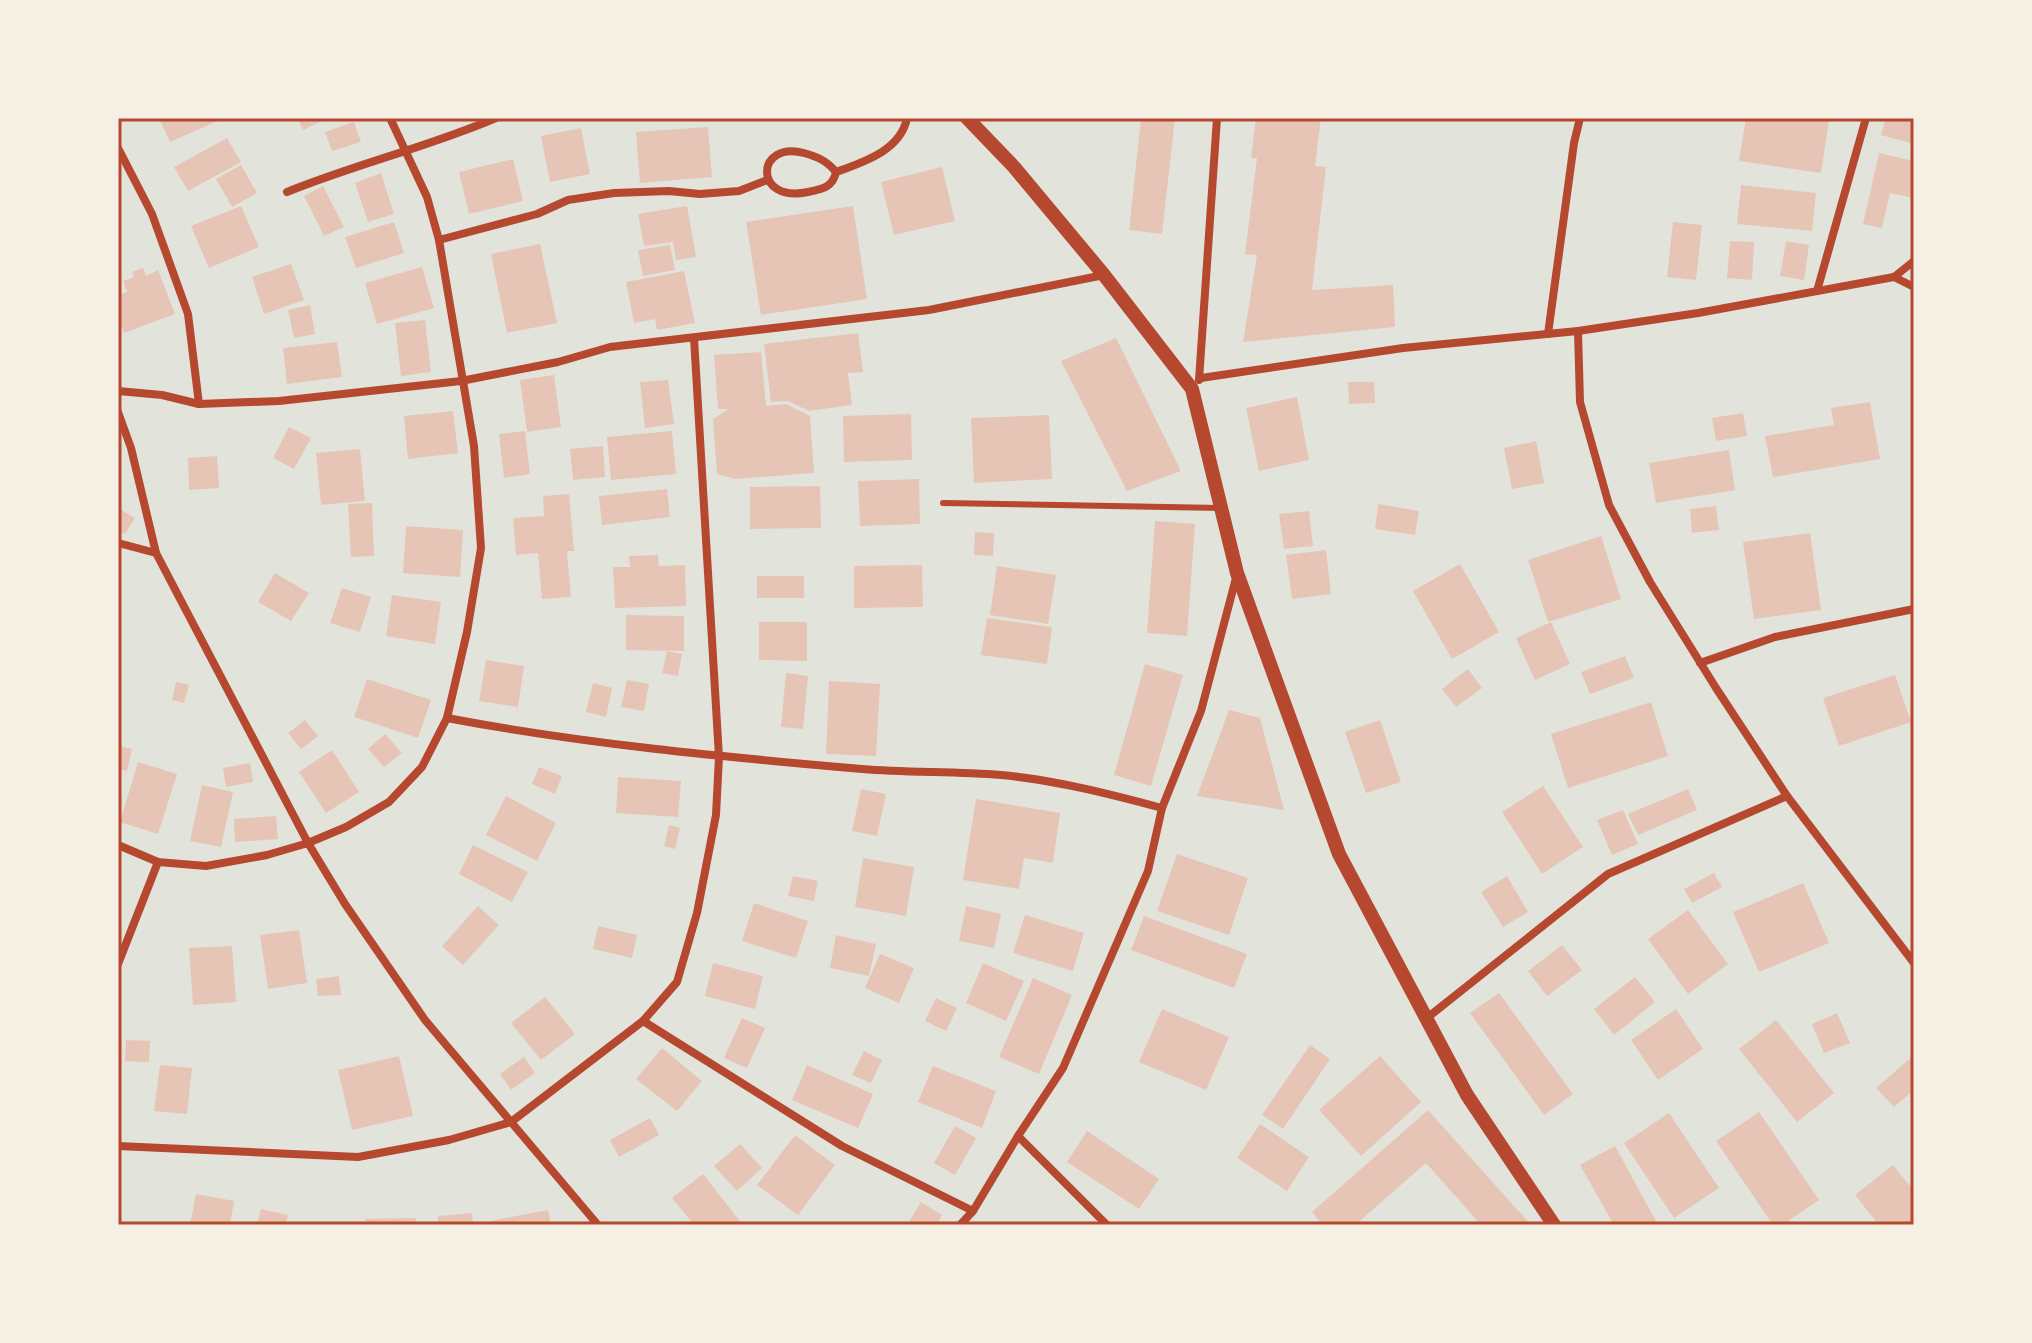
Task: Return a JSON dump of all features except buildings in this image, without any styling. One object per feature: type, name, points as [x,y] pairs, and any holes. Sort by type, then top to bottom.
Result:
[{"type":"street","points":[[118,845],[158,862],[206,866],[267,855],[308,843],[346,827],[389,802],[422,767],[447,718],[467,632],[481,548],[474,446],[439,240],[427,197],[390,118]]},
{"type":"street","points":[[287,192],[334,172],[447,139],[496,118]]},
{"type":"street","points":[[836,172],[872,159],[888,147],[905,131],[907,118]]},
{"type":"street","points":[[967,118],[1014,167],[1196,383]]},
{"type":"street","points":[[1217,118],[1196,383],[1237,573],[1339,854],[1467,1095],[1554,1225]]},
{"type":"street","points":[[1548,334],[1580,118]]},
{"type":"street","points":[[1817,291],[1866,118]]},
{"type":"street","points":[[118,148],[152,214],[188,314],[199,404]]},
{"type":"street","points":[[795,151],[822,159],[836,172],[834,181],[828,187],[802,194],[772,187],[767,180],[769,163],[783,152],[795,151]]},
{"type":"street","points":[[439,240],[537,214],[568,200],[614,193],[739,191],[767,180]]},
{"type":"street","points":[[1196,383],[1403,348],[1578,331],[1698,313],[1894,277],[1914,261]]},
{"type":"street","points":[[118,391],[162,395],[199,404],[279,401],[461,381],[558,362],[610,347],[929,310],[1104,275]]},
{"type":"street","points":[[1894,277],[1914,287]]},
{"type":"street","points":[[1578,331],[1580,402],[1609,505],[1650,582],[1787,796],[1914,963]]},
{"type":"street","points":[[118,1146],[358,1157],[449,1140],[511,1122],[643,1021],[677,982],[697,913],[716,815],[719,757],[694,338]]},
{"type":"street","points":[[118,412],[131,448],[156,553],[308,843],[345,904],[425,1020],[598,1225]]},
{"type":"street","points":[[118,543],[156,553]]},
{"type":"street","points":[[960,1225],[973,1211],[1063,1068],[1148,871],[1162,808],[1201,711],[1237,573]]},
{"type":"street","points":[[1700,663],[1775,637],[1914,609]]},
{"type":"street","points":[[447,718],[719,757],[873,770],[1002,775],[1115,795],[1162,808]]},
{"type":"street","points":[[1427,1018],[1608,874],[1787,796]]},
{"type":"street","points":[[118,964],[158,862]]},
{"type":"street","points":[[643,1021],[842,1146],[973,1211]]},
{"type":"street","points":[[1018,1136],[1107,1225]]},
{"type":"lane","points":[[943,503],[1221,508]]},
{"type":"shaded area","points":[[118,118],[1914,118],[1914,1225],[118,1225]]}]
